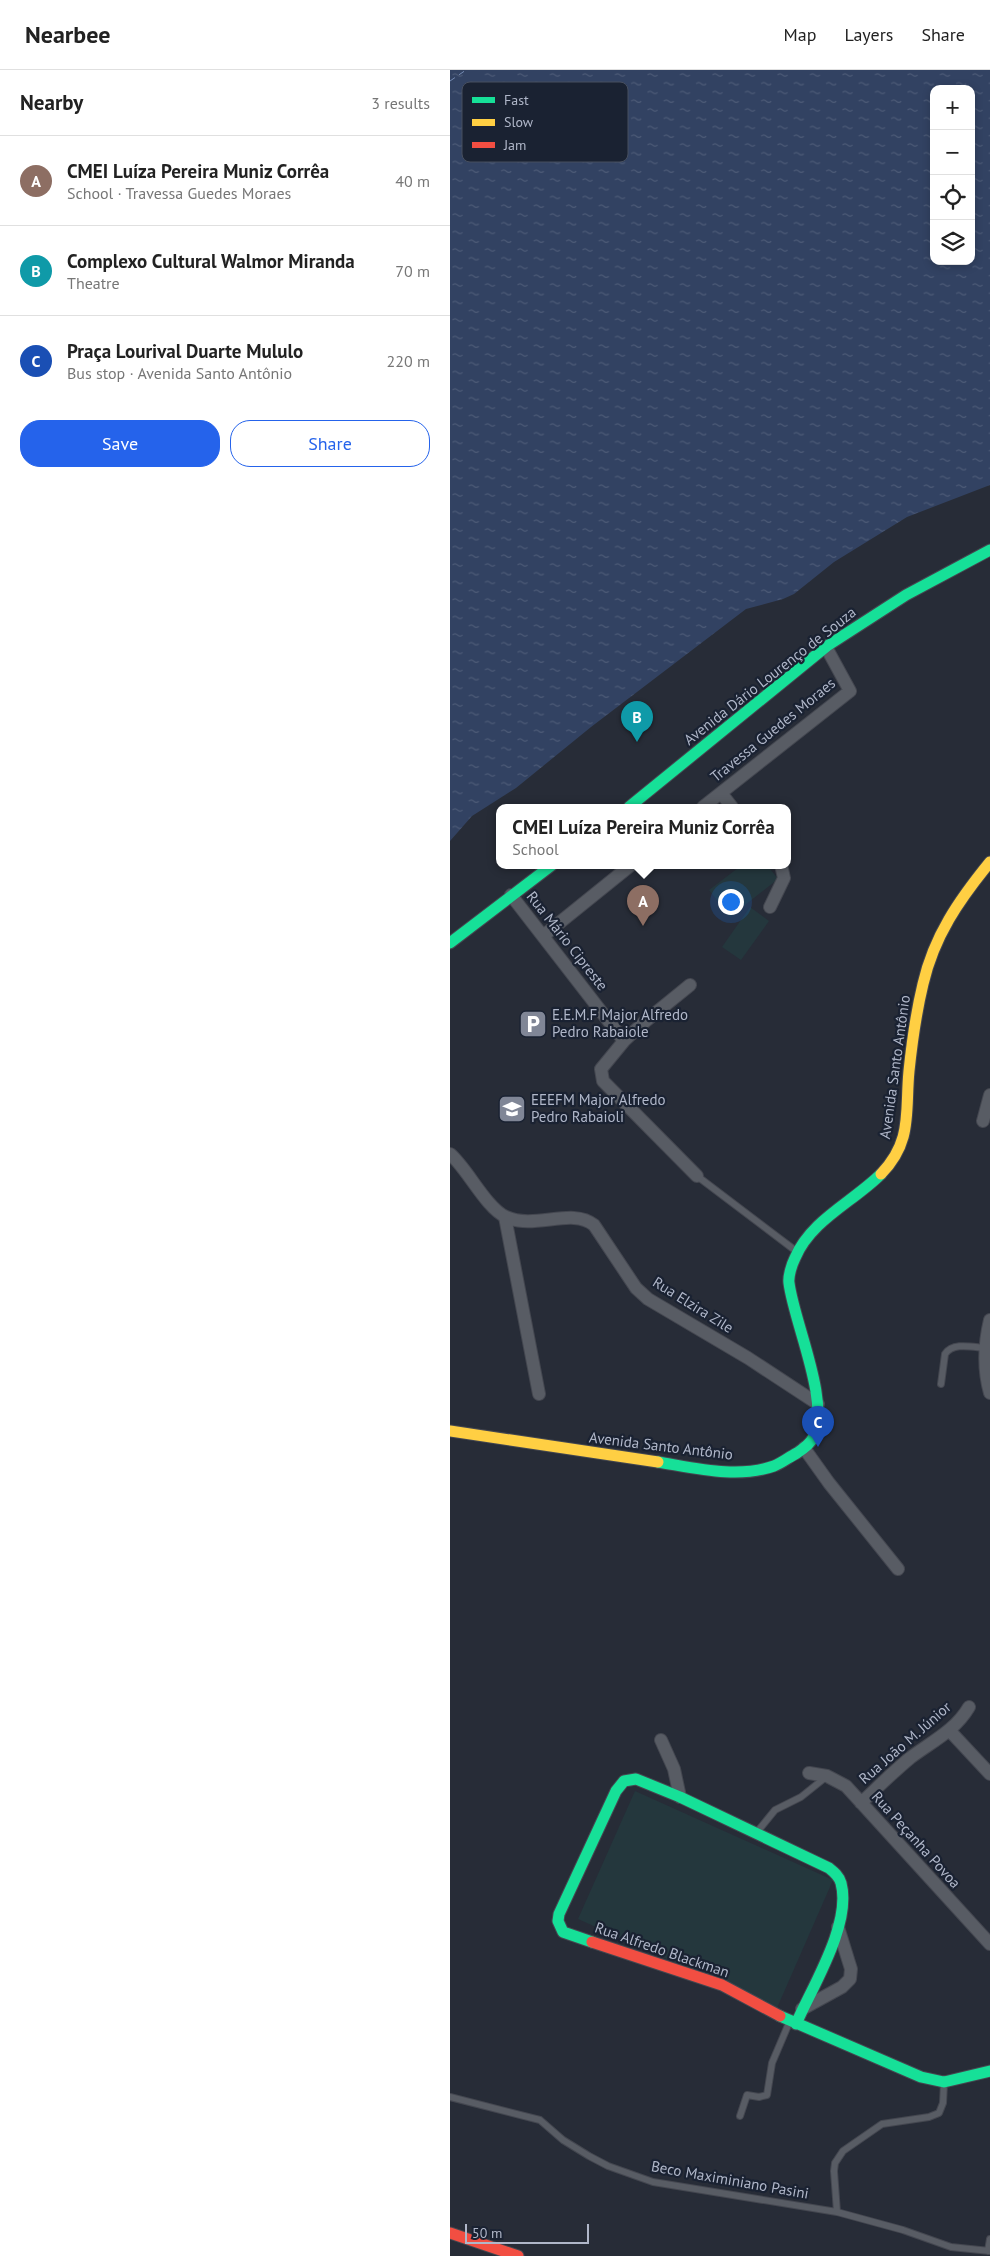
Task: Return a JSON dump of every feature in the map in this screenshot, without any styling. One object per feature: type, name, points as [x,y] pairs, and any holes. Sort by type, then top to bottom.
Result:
[{"type":"street","name":"Avenida Dário Lourenço de Souza","points":[[633,804],[826,647],[865,619],[950,570],[990,550]]},
{"type":"street","name":"Travessa Guedes Moraes","points":[[707,804],[850,691],[826,647]]},
{"type":"street","points":[[720,793],[729,804]]},
{"type":"street","name":"Avenida Santo Antônio","points":[[450,1431],[714,1471],[764,1470],[783,1462],[804,1448],[813,1438],[817,1427],[818,1404],[788,1281],[796,1251],[811,1232],[881,1173],[900,1148],[906,1128],[909,1073],[918,1000],[923,979],[942,929],[958,903],[990,862]]},
{"type":"street","points":[[450,943],[547,869]]},
{"type":"street","points":[[543,936],[626,869]]},
{"type":"street","points":[[770,907],[784,878],[782,869]]},
{"type":"street","name":"Rua Mário Cipreste","points":[[512,895],[624,1041]]},
{"type":"street","points":[[690,985],[624,1041],[601,1070],[601,1078],[697,1176]]},
{"type":"street","points":[[983,1121],[990,1095]]},
{"type":"street","points":[[450,1154],[478,1190],[504,1216],[539,1394]]},
{"type":"street","name":"Rua Elzira Zile","points":[[504,1216],[538,1222],[577,1216],[587,1219],[597,1229],[636,1288],[648,1300],[748,1358],[818,1404]]},
{"type":"street","points":[[990,1320],[985,1348],[985,1366],[990,1393]]},
{"type":"street","points":[[804,1448],[829,1483],[898,1569]]},
{"type":"street","name":"Rua João M. Júnior","points":[[862,1803],[901,1766],[949,1730],[962,1718],[969,1707]]},
{"type":"street","points":[[949,1730],[990,1774]]},
{"type":"street","points":[[661,1740],[674,1769],[680,1797]]},
{"type":"street","name":"Rua Peçanha Povoa","points":[[809,1773],[827,1776],[846,1786],[990,1944]]},
{"type":"street","name":"Rua Alfredo Blackman","points":[[838,1927],[843,1899],[841,1881],[837,1874],[829,1868],[636,1778],[624,1781],[619,1785],[559,1914],[560,1927],[568,1936],[722,1985],[793,2023],[921,2077],[944,2082],[990,2071]]},
{"type":"street","points":[[802,2010],[842,1986],[850,1979],[851,1969],[838,1927]]},
{"type":"street","points":[[793,2023],[802,2010],[838,1927]]},
{"type":"street","points":[[450,2233],[518,2256]]},
{"type":"lane","points":[[697,1176],[769,1233],[796,1251]]},
{"type":"lane","points":[[941,1384],[948,1350],[956,1347],[985,1348]]},
{"type":"lane","points":[[756,1834],[774,1810],[801,1797],[827,1776]]},
{"type":"lane","points":[[740,2116],[747,2095],[759,2097],[767,2095],[772,2063],[793,2023]]},
{"type":"lane","points":[[837,2212],[834,2171],[838,2156],[882,2124],[929,2118],[939,2113],[943,2103],[944,2082]]},
{"type":"lane","name":"Beco Maximiniano Pasini","points":[[450,2097],[540,2120],[563,2140],[589,2156],[608,2166],[653,2182],[837,2212],[903,2230],[951,2247],[989,2251]]},
{"type":"lane","points":[[989,2251],[990,2239]]},
{"type":"shaded area","points":[[737,869],[770,869],[778,879],[730,917],[709,890]]},
{"type":"shaded area","points":[[750,907],[769,921],[741,960],[722,947]]},
{"type":"shaded area","points":[[635,1791],[833,1880],[777,2008],[578,1919]]},
{"type":"water","points":[[450,70],[990,70],[990,485],[907,517],[834,562],[794,594],[746,609],[591,727],[516,788],[472,816],[450,841]]},
{"type":"ferry route","points":[[450,81],[466,70]]},
{"type":"traffic: fast","points":[[633,804],[827,646],[906,595],[990,550]]},
{"type":"traffic: fast","points":[[450,943],[547,869]]},
{"type":"traffic: fast","points":[[658,1462],[716,1471],[746,1472],[777,1465],[810,1442],[817,1423],[818,1404],[810,1362],[792,1300],[789,1283],[790,1270],[802,1245],[811,1233],[881,1174]]},
{"type":"traffic: fast","points":[[592,1942],[563,1932],[558,1921],[559,1914],[616,1791],[624,1781],[636,1779],[680,1797],[829,1868],[839,1878],[843,1899],[836,1936],[796,2024]]},
{"type":"traffic: fast","points":[[780,2016],[921,2077],[944,2082],[990,2071]]},
{"type":"traffic: slow","points":[[881,1174],[898,1150],[906,1126],[913,1038],[928,967],[949,919],[968,890],[990,862]]},
{"type":"traffic: slow","points":[[450,1431],[658,1462]]},
{"type":"traffic: jam","points":[[592,1942],[722,1985],[780,2016]]},
{"type":"traffic: jam","points":[[450,2233],[518,2256]]},
{"type":"place","name":"Complexo Cultural Walmor Miranda","points":[[637,742]]},
{"type":"place","name":"CMEI Luíza Pereira Muniz Corrêa","points":[[643,926]]},
{"type":"place","name":"E.E.M.F Major Alfredo Pedro Rabaiole","points":[[533,1024]]},
{"type":"place","name":"EEEFM Major Alfredo Pedro Rabaioli","points":[[512,1109]]},
{"type":"place","name":"Praça Lourival Duarte Mululo","points":[[818,1447]]}]
